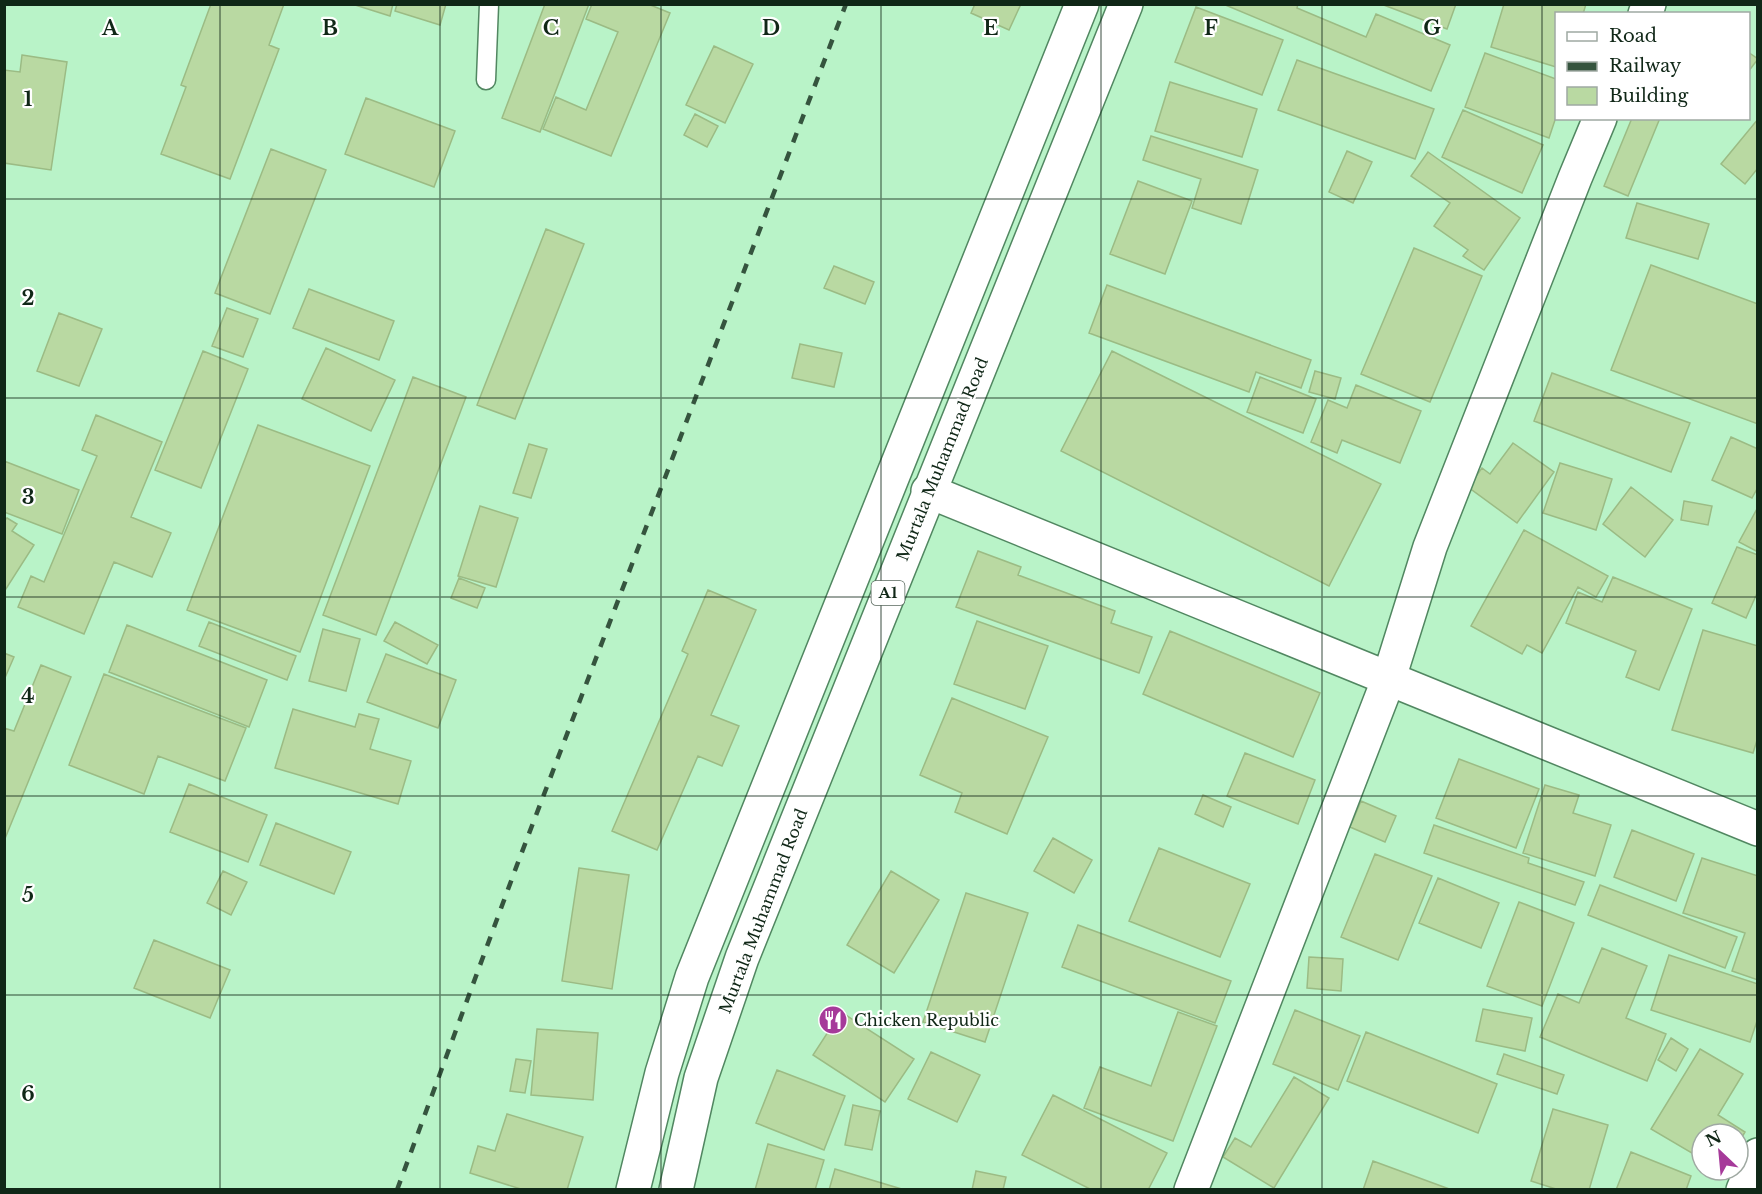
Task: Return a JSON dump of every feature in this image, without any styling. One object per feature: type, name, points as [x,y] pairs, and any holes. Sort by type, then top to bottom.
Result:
[{"type":"main road","name":"A1","points":[[633,1190],[662,1073],[692,977],[1082,4]]},
{"type":"main road","name":"Murtala Muhammad Road","points":[[676,1190],[701,1078],[742,958],[928,491],[1126,4]]},
{"type":"main road","points":[[1191,1190],[1389,678],[1430,547],[1599,120]]},
{"type":"main road","points":[[928,491],[1758,829]]},
{"type":"main road","points":[[1743,1190],[1758,1155]]},
{"type":"lane","points":[[486,80],[489,4]]},
{"type":"building","points":[[211,4],[284,4],[269,45],[279,49],[230,179],[161,154],[186,87],[181,85]]},
{"type":"building","points":[[352,4],[393,4],[390,16]]},
{"type":"building","points":[[397,4],[446,4],[440,25],[395,11]]},
{"type":"building","points":[[545,4],[589,4],[540,132],[502,118]]},
{"type":"building","points":[[592,4],[648,4],[670,13],[611,156],[543,129],[556,97],[586,110],[618,32],[586,19]]},
{"type":"building","points":[[975,4],[1021,4],[1009,30],[971,13]]},
{"type":"building","points":[[1223,4],[1298,4],[1297,8],[1366,37],[1376,14],[1450,45],[1431,91]]},
{"type":"building","points":[[1381,4],[1456,4],[1447,29]]},
{"type":"building","points":[[1504,4],[1586,4],[1584,12],[1555,12],[1555,67],[1491,47]]},
{"type":"building","points":[[1196,7],[1283,40],[1262,95],[1175,62]]},
{"type":"building","points":[[714,46],[753,64],[725,123],[686,105]]},
{"type":"building","points":[[1485,53],[1555,79],[1555,120],[1549,138],[1465,107]]},
{"type":"building","points":[[1750,53],[1758,59],[1750,69]]},
{"type":"building","points":[[22,55],[67,62],[51,170],[4,163],[4,70],[20,72]]},
{"type":"building","points":[[1297,60],[1434,109],[1415,159],[1278,110]]},
{"type":"building","points":[[1170,82],[1257,109],[1242,157],[1155,131]]},
{"type":"building","points":[[366,98],[455,131],[434,187],[345,154]]},
{"type":"building","points":[[1463,110],[1543,145],[1522,193],[1442,157]]},
{"type":"building","points":[[695,114],[718,126],[707,147],[684,135]]},
{"type":"building","points":[[1758,119],[1758,168],[1745,184],[1721,164]]},
{"type":"building","points":[[1631,120],[1659,120],[1628,196],[1604,186]]},
{"type":"building","points":[[1151,136],[1258,170],[1241,224],[1192,208],[1201,179],[1143,160]]},
{"type":"building","points":[[271,149],[326,170],[270,314],[215,293]]},
{"type":"building","points":[[1347,151],[1372,162],[1353,203],[1329,192]]},
{"type":"building","points":[[1428,152],[1520,218],[1484,270],[1463,256],[1468,250],[1434,226],[1450,203],[1411,176]]},
{"type":"building","points":[[1138,181],[1192,201],[1165,274],[1110,254]]},
{"type":"building","points":[[1637,203],[1709,224],[1698,259],[1626,238]]},
{"type":"building","points":[[546,229],[584,244],[515,419],[477,405]]},
{"type":"building","points":[[1414,248],[1482,276],[1430,402],[1361,374]]},
{"type":"building","points":[[1651,265],[1758,304],[1758,424],[1611,370]]},
{"type":"building","points":[[834,266],[874,282],[865,304],[824,288]]},
{"type":"building","points":[[1107,285],[1311,360],[1301,388],[1256,372],[1249,392],[1089,333]]},
{"type":"building","points":[[309,289],[394,321],[379,360],[293,328]]},
{"type":"building","points":[[227,308],[258,319],[243,357],[212,346]]},
{"type":"building","points":[[59,313],[102,329],[79,386],[37,371]]},
{"type":"building","points":[[800,344],[842,353],[834,387],[792,378]]},
{"type":"building","points":[[326,348],[395,380],[371,431],[302,399]]},
{"type":"building","points":[[203,351],[248,369],[201,488],[155,470]]},
{"type":"building","points":[[1112,351],[1381,484],[1329,586],[1061,451]]},
{"type":"building","points":[[1315,371],[1341,378],[1335,399],[1309,392]]},
{"type":"building","points":[[1552,373],[1690,423],[1671,472],[1534,421]]},
{"type":"building","points":[[413,377],[466,397],[376,635],[323,615]]},
{"type":"building","points":[[1260,377],[1316,399],[1303,433],[1247,412]]},
{"type":"building","points":[[1356,385],[1421,411],[1400,463],[1342,440],[1337,453],[1311,442],[1328,400],[1347,408]]},
{"type":"building","points":[[96,415],[162,442],[131,517],[171,533],[152,577],[114,562],[84,634],[18,607],[31,576],[44,582],[97,456],[82,450]]},
{"type":"building","points":[[258,425],[370,466],[300,652],[187,610]]},
{"type":"building","points":[[1731,437],[1758,449],[1758,487],[1752,498],[1712,480]]},
{"type":"building","points":[[1513,443],[1554,472],[1517,523],[1468,487],[1482,468],[1490,474]]},
{"type":"building","points":[[529,444],[547,449],[531,498],[513,493]]},
{"type":"building","points":[[4,461],[79,490],[62,534],[4,512]]},
{"type":"building","points":[[1560,463],[1612,479],[1596,530],[1543,513]]},
{"type":"building","points":[[1631,487],[1673,520],[1645,557],[1603,524]]},
{"type":"building","points":[[1684,501],[1712,506],[1708,525],[1681,520]]},
{"type":"building","points":[[480,506],[518,518],[496,587],[458,576]]},
{"type":"building","points":[[1758,507],[1758,552],[1739,542]]},
{"type":"building","points":[[7,518],[17,524],[12,531],[34,545],[4,592],[4,521]]},
{"type":"building","points":[[1524,530],[1608,576],[1596,597],[1578,587],[1542,653],[1527,645],[1522,654],[1471,626]]},
{"type":"building","points":[[1737,547],[1758,555],[1758,591],[1746,618],[1712,603]]},
{"type":"building","points":[[978,551],[1021,567],[1018,575],[1115,611],[1111,623],[1152,637],[1139,673],[956,607]]},
{"type":"building","points":[[1613,577],[1692,609],[1659,690],[1626,677],[1636,651],[1566,623],[1578,592],[1602,602]]},
{"type":"building","points":[[459,578],[485,588],[477,608],[451,598]]},
{"type":"building","points":[[708,590],[756,610],[711,715],[739,726],[722,766],[698,756],[657,850],[612,831],[688,654],[682,651]]},
{"type":"building","points":[[977,621],[1048,646],[1025,709],[954,684]]},
{"type":"building","points":[[209,622],[296,656],[287,680],[199,646]]},
{"type":"building","points":[[395,622],[438,645],[427,664],[384,641]]},
{"type":"building","points":[[127,625],[267,680],[249,727],[109,672]]},
{"type":"building","points":[[323,629],[360,639],[346,691],[309,681]]},
{"type":"building","points":[[1703,630],[1758,646],[1758,737],[1753,753],[1672,730]]},
{"type":"building","points":[[1170,631],[1320,693],[1293,757],[1143,694]]},
{"type":"building","points":[[4,653],[14,657],[4,680]]},
{"type":"building","points":[[386,654],[456,680],[438,728],[367,702]]},
{"type":"building","points":[[41,665],[71,677],[4,841],[4,728],[14,731]]},
{"type":"building","points":[[104,674],[246,728],[225,781],[158,756],[144,794],[69,765]]},
{"type":"building","points":[[952,698],[1048,737],[1007,834],[955,812],[962,793],[920,775]]},
{"type":"building","points":[[293,709],[355,727],[359,714],[379,719],[370,749],[411,761],[398,804],[275,768]]},
{"type":"building","points":[[1245,753],[1315,780],[1298,824],[1227,796]]},
{"type":"building","points":[[1459,759],[1539,789],[1516,848],[1436,818]]},
{"type":"building","points":[[189,784],[267,815],[248,862],[170,832]]},
{"type":"building","points":[[1545,785],[1579,795],[1573,813],[1611,825],[1595,876],[1523,853]]},
{"type":"building","points":[[1203,795],[1231,807],[1223,827],[1195,814]]},
{"type":"building","points":[[1361,801],[1396,816],[1385,842],[1350,827]]},
{"type":"building","points":[[276,823],[351,852],[334,894],[260,865]]},
{"type":"building","points":[[1434,825],[1529,858],[1528,863],[1584,882],[1575,905],[1424,853]]},
{"type":"building","points":[[1632,830],[1694,854],[1676,901],[1614,877]]},
{"type":"building","points":[[1053,838],[1092,860],[1074,893],[1034,871]]},
{"type":"building","points":[[1159,848],[1250,884],[1220,957],[1129,921]]},
{"type":"building","points":[[1375,854],[1432,876],[1398,960],[1341,937]]},
{"type":"building","points":[[1702,858],[1758,876],[1758,980],[1732,971],[1745,933],[1683,913]]},
{"type":"building","points":[[579,868],[629,875],[612,989],[562,981]]},
{"type":"building","points":[[223,871],[247,882],[231,915],[207,903]]},
{"type":"building","points":[[891,871],[939,900],[894,973],[847,945]]},
{"type":"building","points":[[1438,878],[1499,903],[1481,948],[1419,923]]},
{"type":"building","points":[[1600,885],[1737,937],[1725,968],[1588,915]]},
{"type":"building","points":[[966,893],[1028,913],[985,1042],[923,1022]]},
{"type":"building","points":[[1519,902],[1574,923],[1542,1006],[1487,986]]},
{"type":"building","points":[[1078,925],[1231,981],[1215,1023],[1062,967]]},
{"type":"building","points":[[154,940],[230,970],[210,1018],[134,988]]},
{"type":"building","points":[[1602,948],[1647,966],[1626,1018],[1666,1034],[1647,1081],[1540,1037],[1558,994],[1579,1003]]},
{"type":"building","points":[[1669,955],[1758,984],[1758,1018],[1750,1042],[1651,1010]]},
{"type":"building","points":[[1309,957],[1343,959],[1341,991],[1307,988]]},
{"type":"building","points":[[1483,1009],[1532,1018],[1525,1051],[1476,1041]]},
{"type":"building","points":[[1295,1010],[1360,1036],[1338,1090],[1273,1064]]},
{"type":"building","points":[[841,1012],[914,1059],[885,1102],[813,1055]]},
{"type":"building","points":[[1178,1012],[1217,1026],[1173,1141],[1084,1108],[1100,1067],[1151,1086]]},
{"type":"building","points":[[537,1029],[598,1033],[593,1100],[531,1095]]},
{"type":"building","points":[[1366,1032],[1497,1084],[1478,1133],[1347,1081]]},
{"type":"building","points":[[1671,1038],[1688,1049],[1676,1071],[1658,1060]]},
{"type":"building","points":[[1700,1049],[1743,1074],[1718,1115],[1729,1122],[1690,1122],[1690,1152],[1651,1129]]},
{"type":"building","points":[[931,1052],[980,1075],[957,1122],[908,1099]]},
{"type":"building","points":[[1504,1054],[1564,1075],[1557,1094],[1497,1074]]},
{"type":"building","points":[[516,1059],[531,1061],[525,1093],[510,1091]]},
{"type":"building","points":[[777,1070],[845,1096],[824,1150],[756,1123]]},
{"type":"building","points":[[1294,1077],[1329,1098],[1274,1188],[1223,1157],[1235,1138],[1251,1147]]},
{"type":"building","points":[[1053,1095],[1167,1153],[1148,1190],[1092,1190],[1022,1155]]},
{"type":"building","points":[[853,1105],[880,1111],[872,1150],[845,1145]]},
{"type":"building","points":[[1553,1109],[1608,1125],[1589,1190],[1559,1190],[1531,1181]]},
{"type":"building","points":[[507,1114],[583,1137],[567,1190],[524,1190],[470,1173],[478,1146],[495,1151]]},
{"type":"building","points":[[768,1144],[824,1160],[815,1190],[755,1190]]},
{"type":"building","points":[[1631,1152],[1690,1176],[1686,1190],[1616,1190]]},
{"type":"building","points":[[1373,1161],[1452,1190],[1363,1190]]},
{"type":"building","points":[[835,1169],[905,1190],[829,1190]]},
{"type":"building","points":[[976,1171],[1006,1177],[1003,1190],[972,1190]]},
{"type":"railway","points":[[397,1190],[517,865],[846,4]]},
{"type":"place","name":"Chicken Republic","points":[[833,1020]]}]
